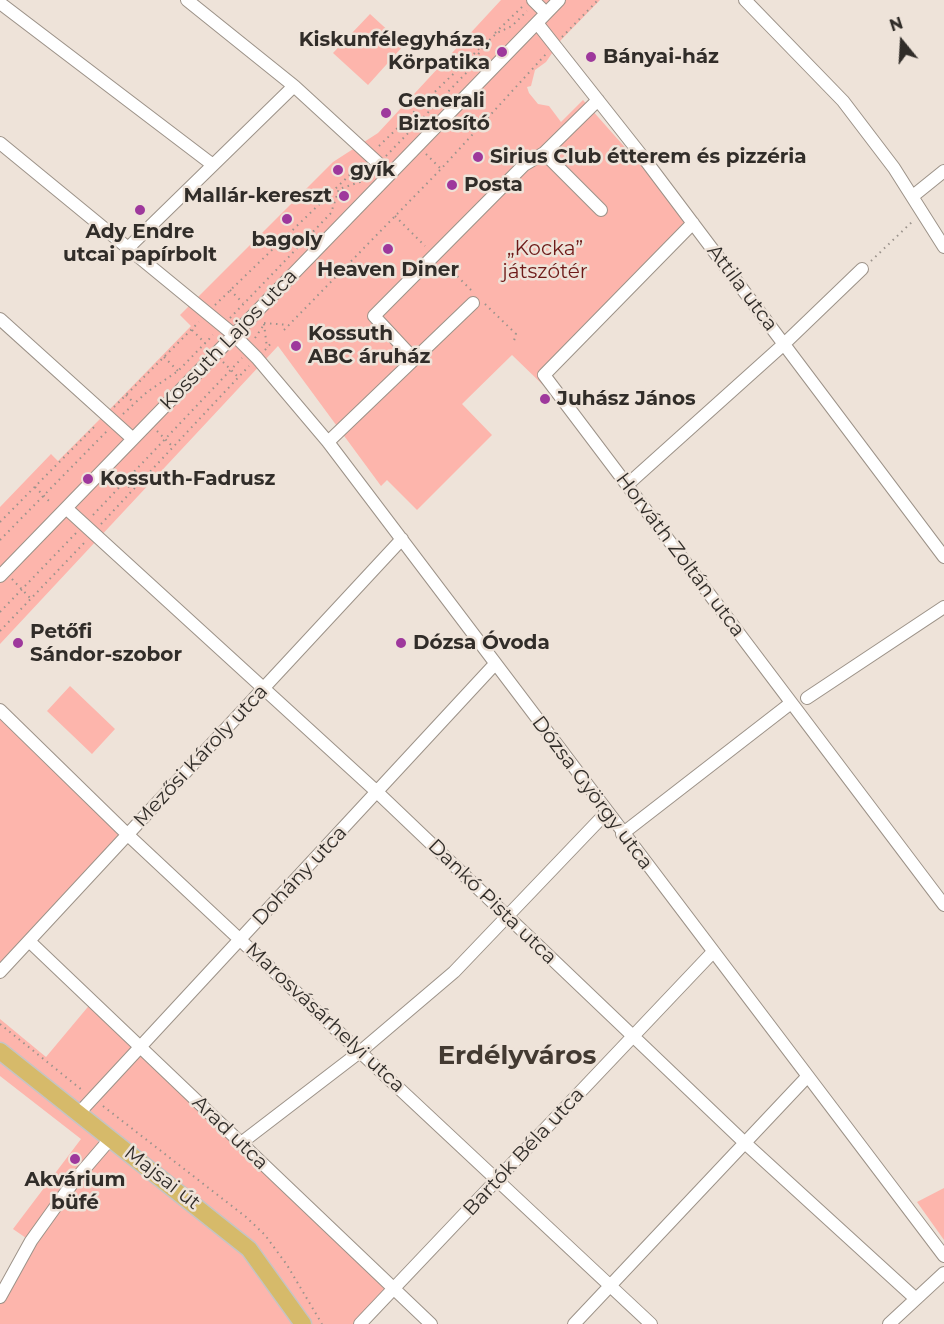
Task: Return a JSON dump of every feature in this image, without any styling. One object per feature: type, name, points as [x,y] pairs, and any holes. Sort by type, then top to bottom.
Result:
[{"type":"main road","name":"Majsai út","points":[[0,1051],[249,1249],[303,1324]]},
{"type":"street","points":[[187,0],[294,86],[390,174]]},
{"type":"street","name":"Kossuth Lajos utca","points":[[2,574],[559,0]]},
{"type":"street","points":[[746,0],[843,100],[913,196],[944,247]]},
{"type":"street","points":[[532,1],[546,13]]},
{"type":"street","points":[[0,3],[213,165]]},
{"type":"street","name":"Attila utca","points":[[537,22],[693,223],[944,557]]},
{"type":"street","points":[[128,248],[294,86]]},
{"type":"street","points":[[414,359],[374,316],[524,165],[544,153],[598,99]]},
{"type":"street","name":"Dózsa György utca","points":[[0,143],[234,335],[257,358],[328,442],[606,813],[944,1256]]},
{"type":"street","points":[[544,153],[601,210]]},
{"type":"street","points":[[913,196],[944,171]]},
{"type":"street","name":"Horváth Zoltán utca","points":[[693,223],[544,375],[944,905]]},
{"type":"street","points":[[627,485],[784,344],[862,269]]},
{"type":"street","points":[[328,442],[478,300]]},
{"type":"street","points":[[0,320],[133,439]]},
{"type":"street","name":"Dankó Pista utca","points":[[66,508],[377,792],[745,1143],[916,1299]]},
{"type":"street","name":"Mezősi Károly utca","points":[[0,972],[402,539]]},
{"type":"street","points":[[807,698],[944,607]]},
{"type":"street","name":"Dohány utca","points":[[79,1113],[495,664]]},
{"type":"street","points":[[622,834],[791,703]]},
{"type":"street","name":"Marosvásárhelyi utca","points":[[0,710],[128,834],[651,1324]]},
{"type":"street","points":[[241,1143],[361,1052],[454,972],[606,813]]},
{"type":"street","name":"Arad utca","points":[[29,941],[431,1324]]},
{"type":"street","name":"Bartók Béla utca","points":[[360,1324],[712,953]]},
{"type":"street","points":[[574,1324],[807,1078]]},
{"type":"street","points":[[0,1297],[31,1241],[74,1181],[111,1138]]},
{"type":"street","points":[[889,1324],[944,1272]]},
{"type":"path","points":[[284,330],[395,216],[598,0]]},
{"type":"path","points":[[0,540],[111,419],[126,395],[207,313],[470,69],[483,46],[497,33],[512,26],[532,1]]},
{"type":"path","points":[[0,522],[111,419],[178,371],[331,213],[339,189],[360,182],[374,159],[532,1]]},
{"type":"path","points":[[862,269],[923,212]]},
{"type":"path","points":[[395,216],[435,255]]},
{"type":"path","points":[[453,272],[478,300],[516,334],[513,345]]},
{"type":"path","points":[[267,348],[264,324],[288,325]]},
{"type":"path","points":[[0,612],[132,490],[273,341]]},
{"type":"path","points":[[165,357],[178,371]]},
{"type":"path","points":[[0,631],[31,599],[124,482],[231,370]]},
{"type":"path","points":[[126,395],[134,403]]},
{"type":"path","points":[[165,439],[173,447]]},
{"type":"path","points":[[124,482],[132,490]]},
{"type":"path","points":[[2,574],[31,599]]},
{"type":"path","points":[[0,1024],[246,1217],[264,1235],[287,1265],[322,1324]]},
{"type":"green space","name":"„Kocka” játszótér","points":[[501,0],[600,0],[561,40],[546,62],[535,70],[531,86],[527,87],[529,93],[538,104],[549,106],[561,122],[583,100],[693,224],[542,384],[512,355],[462,404],[492,435],[417,510],[387,480],[381,486],[278,346],[0,644],[0,507],[51,454],[58,461],[115,404],[191,326],[180,315],[333,162],[378,133]]},
{"type":"green space","points":[[370,14],[404,45],[368,85],[333,53]]},
{"type":"green space","points":[[70,686],[115,729],[92,754],[47,711]]},
{"type":"green space","points":[[0,710],[127,834],[0,972]]},
{"type":"green space","points":[[92,1002],[394,1290],[359,1324],[304,1324],[224,1227],[302,1324],[0,1324],[0,1283],[26,1238],[13,1229],[81,1139],[0,1076],[0,1019],[46,1057]]},
{"type":"green space","points":[[944,1188],[944,1240],[917,1202]]},
{"type":"place","name":"Kiskunfélegyháza, Körpatika","points":[[502,52]]},
{"type":"place","name":"Bányai-ház","points":[[591,57]]},
{"type":"place","name":"Generali Biztosító","points":[[386,113]]},
{"type":"place","name":"Sirius Club étterem és pizzéria","points":[[478,157]]},
{"type":"place","name":"gyík","points":[[338,170]]},
{"type":"place","name":"Posta","points":[[452,185]]},
{"type":"place","name":"Mallár-kereszt","points":[[344,196]]},
{"type":"place","name":"Ady Endre utcai papírbolt","points":[[140,210]]},
{"type":"place","name":"bagoly","points":[[287,219]]},
{"type":"place","name":"Heaven Diner","points":[[388,249]]},
{"type":"place","name":"Kossuth ABC áruház","points":[[296,346]]},
{"type":"place","name":"Juhász János","points":[[545,399]]},
{"type":"place","name":"Kossuth-Fadrusz","points":[[88,479]]},
{"type":"place","name":"Petőfi Sándor-szobor","points":[[18,643]]},
{"type":"place","name":"Dózsa Óvoda","points":[[401,643]]},
{"type":"place","name":"Akvárium büfé","points":[[75,1159]]},
{"type":"district","name":"Erdélyváros","points":[[517,1056]]}]
